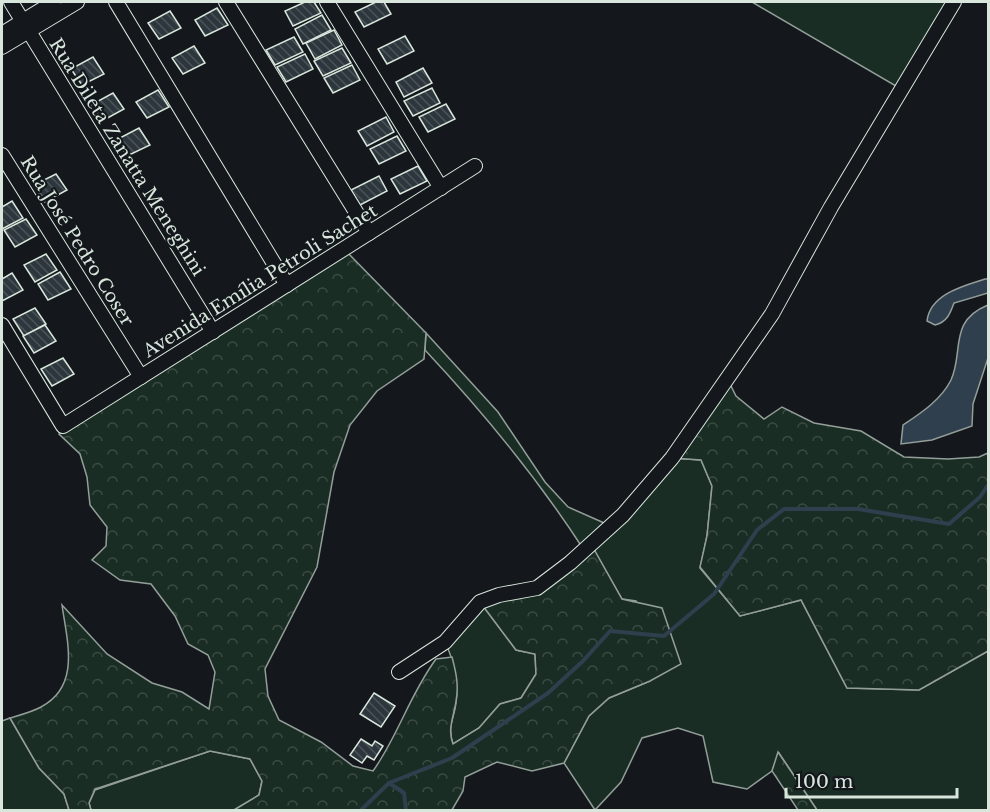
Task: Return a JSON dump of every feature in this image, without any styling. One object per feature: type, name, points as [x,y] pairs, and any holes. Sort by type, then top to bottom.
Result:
[{"type":"street","name":"Rua Dileta Zanatta Meneghini","points":[[11,2],[213,332]]},
{"type":"street","points":[[2,47],[54,2]]},
{"type":"street","points":[[2,34],[26,26],[77,2]]},
{"type":"street","points":[[116,2],[287,285]]},
{"type":"street","points":[[226,2],[369,233]]},
{"type":"street","points":[[327,2],[441,188]]},
{"type":"street","points":[[399,672],[445,642],[480,602],[499,595],[537,588],[570,563],[623,515],[672,458],[772,314],[831,207],[954,2]]},
{"type":"street","name":"Rua José Pedro Coser","points":[[2,155],[141,377]]},
{"type":"street","name":"Avenida Emília Petroli Sachet","points":[[2,325],[63,426],[475,166]]},
{"type":"green space","points":[[752,2],[954,2],[901,89]]},
{"type":"green space","points":[[346,251],[426,333],[424,359],[377,391],[350,425],[334,472],[317,567],[265,669],[268,696],[279,720],[321,742],[353,766],[373,771],[436,659],[452,657],[457,689],[451,728],[453,744],[479,728],[500,704],[521,698],[536,674],[535,654],[516,650],[480,602],[537,588],[591,544],[622,599],[662,608],[681,664],[650,681],[609,698],[589,716],[564,763],[532,771],[497,762],[465,777],[463,791],[452,810],[234,810],[259,795],[262,781],[250,759],[210,751],[95,789],[89,803],[91,810],[69,810],[64,794],[39,768],[10,718],[41,707],[54,698],[62,687],[67,675],[68,648],[62,605],[107,654],[152,683],[182,692],[209,709],[215,672],[208,655],[188,644],[175,616],[151,584],[120,580],[92,560],[106,546],[107,527],[90,505],[87,477],[80,454],[59,434]]},
{"type":"green space","points":[[426,333],[498,412],[545,482],[568,507],[611,526],[672,458],[701,460],[712,486],[707,536],[700,568],[740,616],[801,600],[847,688],[919,690],[988,651],[988,810],[817,810],[779,753],[772,771],[747,789],[713,782],[703,736],[678,728],[642,738],[621,782],[595,810],[564,763],[589,716],[609,698],[650,681],[636,601],[622,599],[591,545],[584,550],[509,447],[425,350]]},
{"type":"green space","points":[[728,380],[736,396],[764,419],[782,407],[814,423],[861,431],[904,457],[948,459],[979,457],[988,453],[988,651],[919,690],[847,688],[801,600],[740,616],[700,567],[707,536],[712,486],[701,460],[672,458]]},
{"type":"green space","points":[[480,602],[516,650],[535,654],[536,674],[521,698],[500,704],[479,728],[453,744],[451,727],[457,688],[453,663],[445,642]]},
{"type":"green space","points":[[10,718],[39,768],[64,794],[69,810],[2,810],[2,721]]},
{"type":"green space","points":[[210,751],[250,759],[262,781],[259,795],[234,810],[91,810],[89,803],[95,790]]},
{"type":"green space","points":[[778,752],[817,810],[798,810],[772,771]]},
{"type":"water","points":[[988,279],[988,293],[954,303],[948,317],[939,324],[935,325],[927,321],[934,304],[949,292]]},
{"type":"water","points":[[988,305],[988,358],[973,404],[972,426],[932,440],[901,444],[903,425],[936,400],[951,380],[955,369],[959,338],[967,320],[975,312]]},
{"type":"building","points":[[305,2],[314,2],[321,13],[293,26],[285,11]]},
{"type":"building","points":[[376,2],[384,2],[391,14],[364,27],[355,12]]},
{"type":"building","points":[[217,8],[228,25],[205,36],[195,20]]},
{"type":"building","points":[[170,11],[181,28],[159,39],[148,23]]},
{"type":"building","points":[[322,15],[331,30],[303,44],[295,29]]},
{"type":"building","points":[[334,30],[342,45],[315,59],[306,43]]},
{"type":"building","points":[[405,36],[414,51],[387,64],[378,49]]},
{"type":"building","points":[[294,37],[303,52],[275,65],[266,50]]},
{"type":"building","points":[[194,46],[205,63],[183,74],[172,58]]},
{"type":"building","points":[[342,48],[351,63],[323,76],[314,61]]},
{"type":"building","points":[[305,54],[313,69],[286,82],[277,67]]},
{"type":"building","points":[[93,57],[104,74],[82,85],[71,69]]},
{"type":"building","points":[[352,65],[360,80],[333,93],[324,78]]},
{"type":"building","points":[[423,68],[432,83],[404,97],[396,82]]},
{"type":"building","points":[[432,88],[440,103],[413,116],[404,101]]},
{"type":"building","points":[[158,90],[169,107],[147,118],[136,102]]},
{"type":"building","points":[[113,93],[124,109],[102,121],[91,105]]},
{"type":"building","points":[[446,104],[455,119],[428,132],[419,117]]},
{"type":"building","points":[[386,117],[394,132],[367,146],[358,131]]},
{"type":"building","points":[[139,128],[150,145],[127,156],[116,140]]},
{"type":"building","points":[[397,136],[406,151],[379,164],[370,149]]},
{"type":"building","points":[[418,166],[427,181],[400,194],[391,179]]},
{"type":"building","points":[[56,174],[67,190],[45,202],[34,185]]},
{"type":"building","points":[[379,176],[387,191],[360,205],[351,190]]},
{"type":"building","points":[[12,201],[23,218],[2,229],[2,207]]},
{"type":"building","points":[[26,219],[37,235],[15,247],[4,230]]},
{"type":"building","points":[[46,254],[57,270],[35,282],[24,265]]},
{"type":"building","points":[[60,272],[71,289],[48,300],[38,284]]},
{"type":"building","points":[[12,273],[23,290],[2,301],[2,279]]},
{"type":"building","points":[[35,308],[46,324],[24,336],[13,319]]},
{"type":"building","points":[[45,325],[56,341],[34,353],[23,336]]},
{"type":"building","points":[[63,358],[74,374],[52,386],[41,369]]},
{"type":"building","points":[[374,693],[395,706],[381,727],[360,714]]},
{"type":"building","points":[[361,739],[372,746],[375,741],[383,746],[374,760],[367,756],[362,763],[350,755]]},
{"type":"waterway","points":[[361,810],[389,783],[452,758],[548,693],[583,661],[610,631],[664,636],[714,594],[757,530],[784,509],[858,509],[949,524],[980,497],[988,485]]},
{"type":"waterway","points":[[389,783],[404,793],[406,810]]}]
